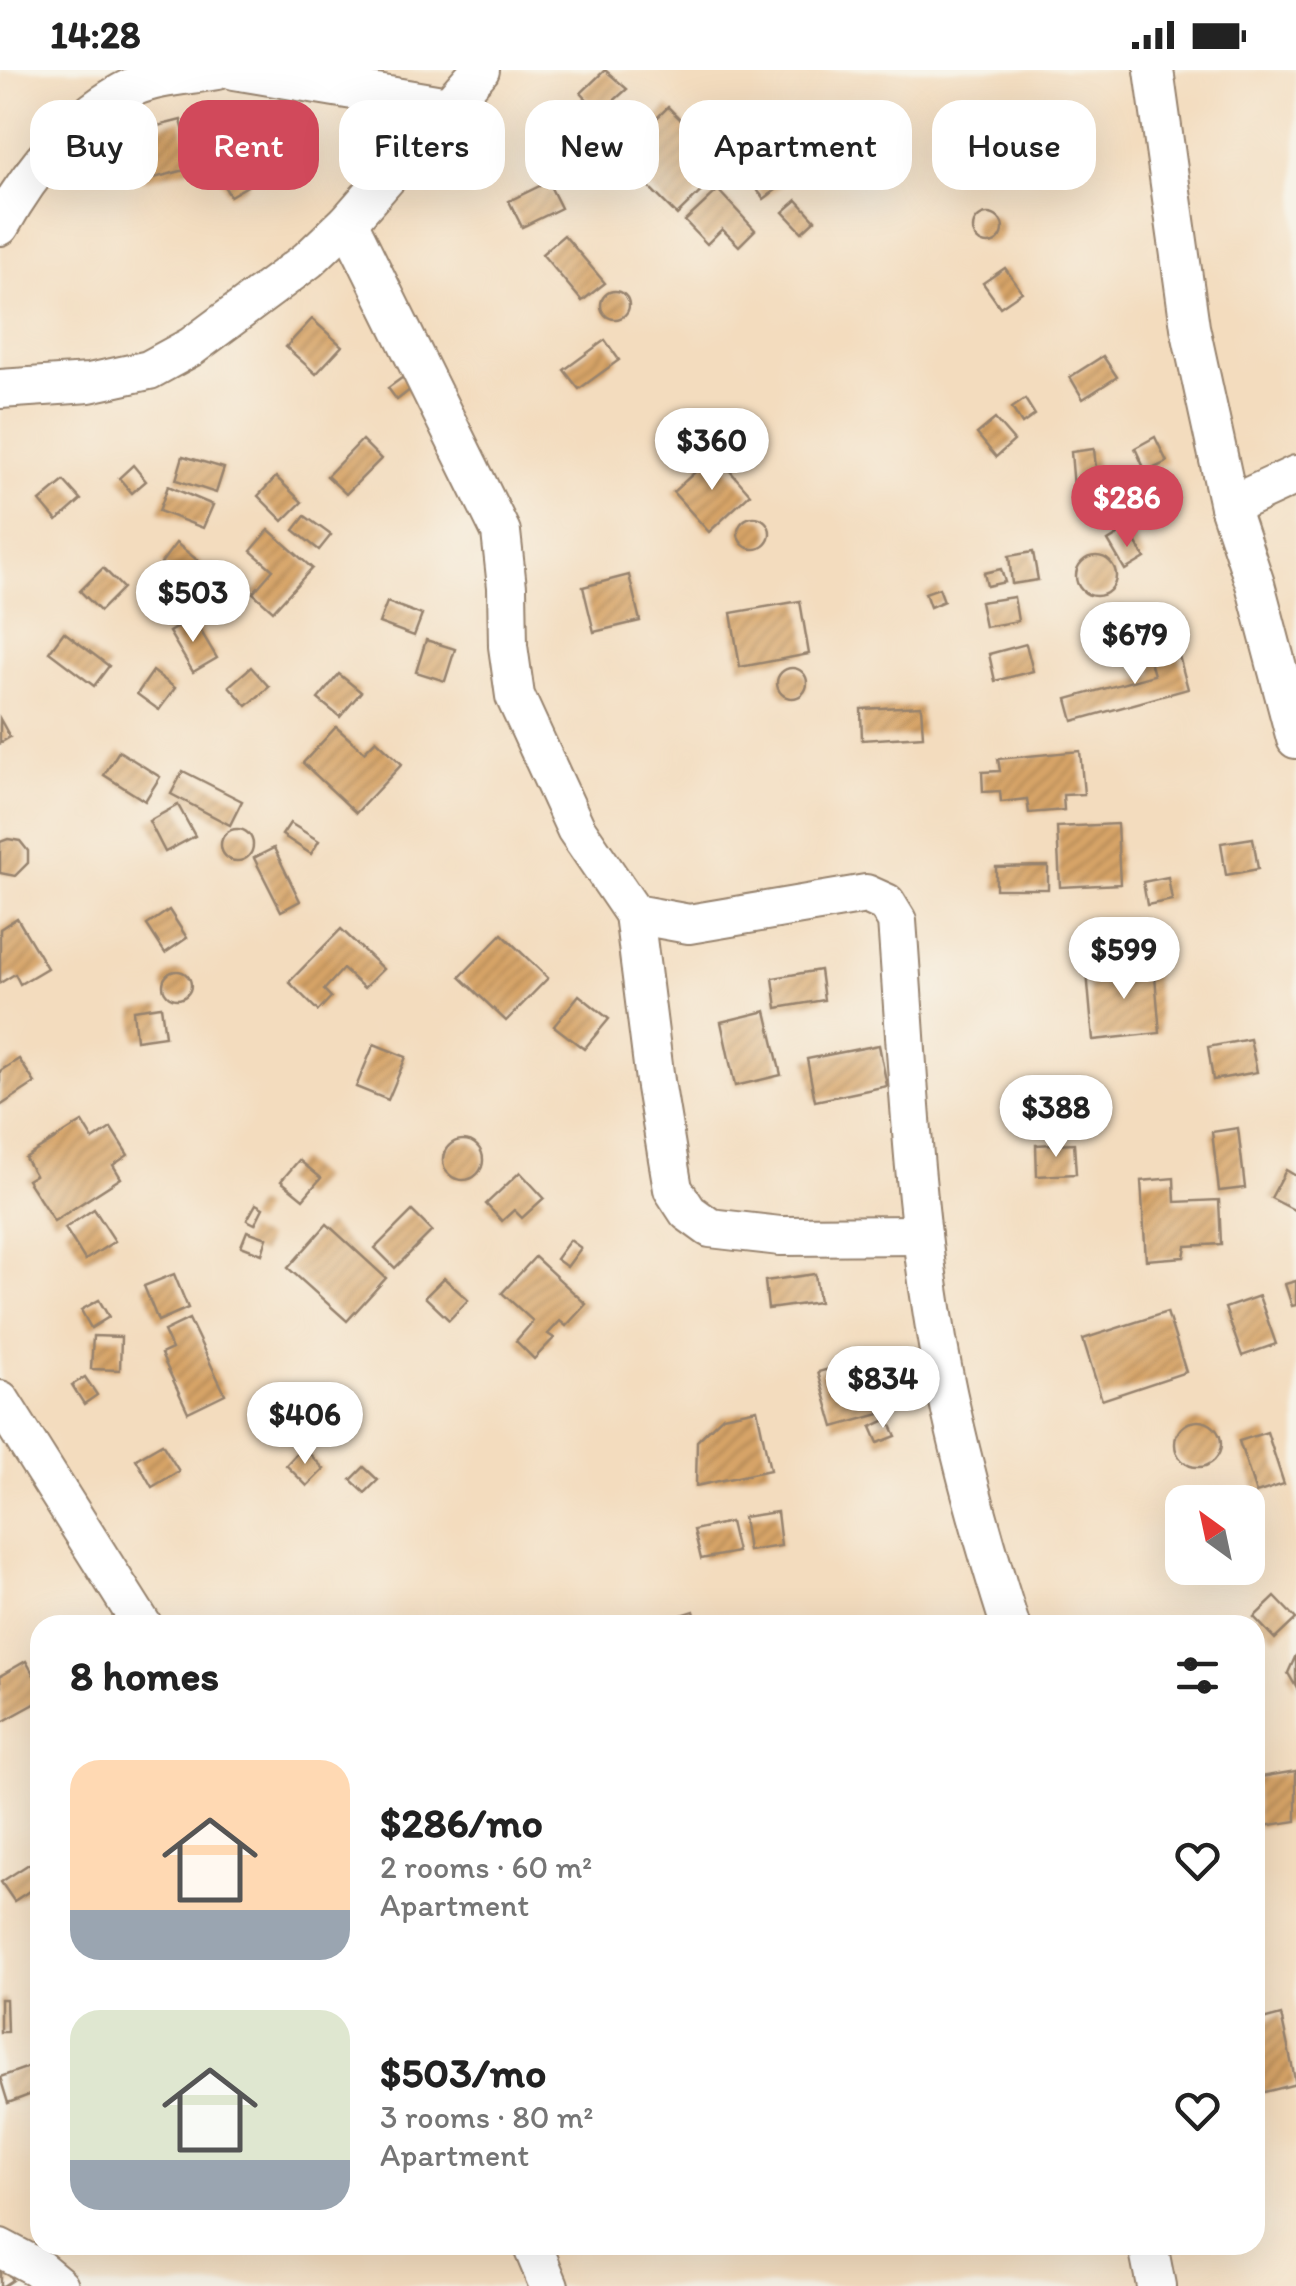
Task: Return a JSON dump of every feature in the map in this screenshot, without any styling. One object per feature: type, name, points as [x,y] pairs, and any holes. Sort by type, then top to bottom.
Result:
[{"type":"street","points":[[0,226],[17,194],[82,118],[136,85],[218,70]]},
{"type":"street","points":[[234,70],[412,100]]},
{"type":"street","points":[[453,100],[480,70]]},
{"type":"street","points":[[1154,70],[1190,327],[1228,506],[1255,584],[1296,739]]},
{"type":"street","points":[[0,389],[89,383],[149,370],[190,348],[308,260],[376,190]]},
{"type":"street","points":[[348,222],[501,532],[508,587],[508,646],[516,696],[576,829],[634,914],[673,1188],[688,1212],[710,1228],[780,1236],[922,1236]]},
{"type":"street","points":[[1228,506],[1296,475]]},
{"type":"street","points":[[634,914],[690,924],[866,894],[886,903],[897,922],[922,1236],[951,1411],[1007,1615]]},
{"type":"street","points":[[0,1400],[136,1615]]},
{"type":"street","points":[[0,2248],[36,2267],[59,2286]]},
{"type":"street","points":[[536,2255],[550,2286]]},
{"type":"street","points":[[1150,2255],[1156,2286]]},
{"type":"building","points":[[605,70],[627,89],[615,100],[588,100],[581,93]]},
{"type":"building","points":[[668,107],[679,118],[679,190],[703,190],[677,215],[652,190],[659,190],[659,116]]},
{"type":"building","points":[[178,121],[178,172],[158,177],[158,126]]},
{"type":"building","points":[[532,190],[552,190],[561,208],[522,227],[509,201]]},
{"type":"building","points":[[718,190],[755,230],[739,246],[722,229],[707,244],[685,221]]},
{"type":"building","points":[[757,190],[776,190],[764,199]]},
{"type":"building","points":[[797,200],[815,220],[802,232],[783,212]]},
{"type":"building","points":[[988,214],[1002,223],[1003,229],[994,243],[988,244],[974,235],[973,229],[982,215]]},
{"type":"building","points":[[564,235],[605,283],[582,301],[542,254]]},
{"type":"building","points":[[1005,268],[1022,292],[1000,307],[983,283]]},
{"type":"building","points":[[615,291],[625,295],[629,305],[625,315],[615,319],[605,315],[601,305],[605,295]]},
{"type":"building","points":[[312,319],[342,346],[316,374],[286,347]]},
{"type":"building","points":[[605,340],[619,360],[579,389],[564,370]]},
{"type":"building","points":[[1103,356],[1117,377],[1083,399],[1070,377]]},
{"type":"building","points":[[406,375],[415,386],[397,400],[388,388]]},
{"type":"building","points":[[1025,399],[1035,415],[1022,424],[1012,408]]},
{"type":"building","points":[[995,419],[1014,441],[996,457],[977,434]]},
{"type":"building","points":[[1155,437],[1167,462],[1146,472],[1135,448]]},
{"type":"building","points":[[362,440],[381,459],[346,494],[327,476]]},
{"type":"building","points":[[1094,449],[1098,486],[1074,488],[1071,452]]},
{"type":"building","points":[[715,454],[750,494],[709,532],[673,492]]},
{"type":"building","points":[[183,456],[224,468],[216,493],[176,480]]},
{"type":"building","points":[[133,465],[146,481],[132,493],[119,478]]},
{"type":"building","points":[[276,477],[302,502],[283,521],[258,496]]},
{"type":"building","points":[[64,481],[81,500],[57,521],[40,501]]},
{"type":"building","points":[[168,486],[213,505],[203,528],[159,511]]},
{"type":"building","points":[[305,516],[331,535],[319,550],[294,530]]},
{"type":"building","points":[[754,517],[765,522],[770,533],[765,544],[754,549],[743,544],[738,533],[743,522]]},
{"type":"building","points":[[1128,529],[1145,558],[1125,570],[1108,541]]},
{"type":"building","points":[[269,530],[312,568],[273,611],[253,593],[273,570],[251,551]]},
{"type":"building","points":[[176,543],[202,564],[187,583],[161,563]]},
{"type":"building","points":[[1033,552],[1038,580],[1012,584],[1009,556]]},
{"type":"building","points":[[1096,556],[1110,562],[1116,576],[1110,590],[1096,596],[1082,590],[1076,576],[1082,562]]},
{"type":"building","points":[[103,568],[123,588],[100,611],[80,591]]},
{"type":"building","points":[[1001,569],[1005,582],[987,586],[984,573]]},
{"type":"building","points":[[629,575],[640,621],[594,632],[583,587]]},
{"type":"building","points":[[939,588],[944,601],[930,607],[925,593]]},
{"type":"building","points":[[1014,597],[1018,621],[985,627],[980,602]]},
{"type":"building","points":[[800,601],[809,654],[740,667],[731,613]]},
{"type":"building","points":[[387,602],[422,615],[414,636],[379,623]]},
{"type":"building","points":[[1122,606],[1142,640],[1116,655],[1097,621]]},
{"type":"building","points":[[193,618],[217,658],[193,672],[169,632]]},
{"type":"building","points":[[64,632],[109,666],[94,686],[49,652]]},
{"type":"building","points":[[426,640],[455,649],[445,681],[416,672]]},
{"type":"building","points":[[1026,644],[1033,671],[995,681],[989,654]]},
{"type":"building","points":[[1176,645],[1188,689],[1073,721],[1067,699],[1154,675],[1148,654]]},
{"type":"building","points":[[251,667],[269,687],[247,706],[229,686]]},
{"type":"building","points":[[792,668],[802,673],[807,683],[802,693],[792,698],[782,693],[777,683],[782,673]]},
{"type":"building","points":[[153,671],[175,688],[159,710],[137,694]]},
{"type":"building","points":[[339,674],[361,692],[340,717],[318,699]]},
{"type":"building","points":[[921,706],[923,736],[862,740],[861,709]]},
{"type":"building","points":[[0,719],[10,737],[0,743]]},
{"type":"building","points":[[336,727],[364,752],[376,740],[402,764],[356,813],[303,763]]},
{"type":"building","points":[[119,751],[160,777],[145,801],[104,775]]},
{"type":"building","points":[[1080,751],[1084,794],[1063,795],[1064,810],[1029,813],[1027,799],[1001,802],[1000,791],[983,792],[982,772],[1000,771],[998,759]]},
{"type":"building","points":[[183,771],[242,801],[230,825],[171,794]]},
{"type":"building","points":[[178,805],[195,836],[165,852],[149,821]]},
{"type":"building","points":[[290,823],[319,841],[311,854],[282,835]]},
{"type":"building","points":[[1117,824],[1120,884],[1060,887],[1057,827]]},
{"type":"building","points":[[237,829],[248,834],[253,845],[248,856],[237,861],[226,856],[221,845],[226,834]]},
{"type":"building","points":[[1253,838],[1258,869],[1226,875],[1221,843]]},
{"type":"building","points":[[20,841],[28,851],[28,863],[15,876],[0,873],[0,842]]},
{"type":"building","points":[[274,848],[300,901],[281,911],[254,858]]},
{"type":"building","points":[[1048,866],[1048,889],[996,889],[996,867]]},
{"type":"building","points":[[1168,877],[1172,900],[1147,905],[1143,882]]},
{"type":"building","points":[[169,910],[187,938],[165,953],[147,925]]},
{"type":"building","points":[[17,918],[47,968],[20,984],[15,974],[0,983],[0,929]]},
{"type":"building","points":[[341,929],[383,969],[364,988],[343,969],[324,990],[331,997],[318,1011],[289,982]]},
{"type":"building","points":[[502,934],[548,978],[506,1021],[460,977]]},
{"type":"building","points":[[1154,965],[1160,1033],[1093,1040],[1087,972]]},
{"type":"building","points":[[820,970],[824,1000],[777,1008],[773,978]]},
{"type":"building","points":[[177,971],[187,975],[191,985],[187,995],[177,999],[167,995],[163,985],[167,975]]},
{"type":"building","points":[[579,995],[609,1019],[584,1049],[554,1026]]},
{"type":"building","points":[[161,1006],[165,1036],[136,1040],[133,1010]]},
{"type":"building","points":[[766,1011],[781,1075],[735,1086],[721,1022]]},
{"type":"building","points":[[1250,1039],[1257,1072],[1213,1080],[1208,1047]]},
{"type":"building","points":[[374,1044],[406,1057],[388,1100],[356,1087]]},
{"type":"building","points":[[879,1045],[887,1086],[815,1101],[807,1059]]},
{"type":"building","points":[[19,1059],[35,1083],[0,1106],[0,1071]]},
{"type":"building","points":[[82,1122],[93,1140],[111,1128],[128,1155],[113,1165],[121,1178],[54,1221],[27,1180],[35,1175],[25,1158]]},
{"type":"building","points":[[1238,1128],[1245,1188],[1219,1191],[1212,1132]]},
{"type":"building","points":[[463,1140],[477,1146],[483,1160],[477,1174],[463,1180],[449,1174],[443,1160],[449,1146]]},
{"type":"building","points":[[1074,1143],[1076,1174],[1037,1176],[1036,1145]]},
{"type":"building","points":[[299,1160],[321,1178],[303,1199],[281,1181]]},
{"type":"building","points":[[1286,1170],[1296,1176],[1296,1211],[1271,1198]]},
{"type":"building","points":[[520,1172],[544,1198],[522,1218],[514,1210],[502,1221],[486,1204]]},
{"type":"building","points":[[1174,1178],[1175,1202],[1219,1200],[1221,1244],[1186,1246],[1184,1257],[1146,1260],[1141,1181]]},
{"type":"building","points":[[256,1204],[263,1208],[255,1224],[247,1220]]},
{"type":"building","points":[[94,1209],[115,1241],[85,1260],[65,1228]]},
{"type":"building","points":[[412,1211],[432,1231],[395,1268],[375,1248]]},
{"type":"building","points":[[327,1224],[386,1278],[347,1321],[288,1268]]},
{"type":"building","points":[[247,1231],[267,1238],[262,1254],[241,1246]]},
{"type":"building","points":[[570,1240],[581,1248],[567,1267],[556,1259]]},
{"type":"building","points":[[535,1257],[586,1304],[566,1326],[560,1321],[548,1334],[554,1338],[534,1359],[516,1341],[533,1321],[502,1293]]},
{"type":"building","points":[[174,1274],[188,1308],[158,1321],[144,1286]]},
{"type":"building","points":[[815,1274],[819,1302],[768,1309],[765,1281]]},
{"type":"building","points":[[444,1278],[468,1300],[449,1320],[425,1297]]},
{"type":"building","points":[[1296,1281],[1296,1305],[1292,1306],[1285,1284]]},
{"type":"building","points":[[1259,1296],[1276,1344],[1242,1356],[1225,1308]]},
{"type":"building","points":[[99,1300],[109,1317],[91,1328],[81,1310]]},
{"type":"building","points":[[1167,1312],[1186,1372],[1102,1400],[1083,1339]]},
{"type":"building","points":[[189,1319],[225,1394],[188,1412],[161,1354],[172,1349],[164,1331]]},
{"type":"building","points":[[93,1336],[121,1337],[120,1370],[91,1369]]},
{"type":"building","points":[[864,1359],[880,1414],[834,1427],[818,1372]]},
{"type":"building","points":[[85,1377],[97,1395],[84,1404],[72,1385]]},
{"type":"building","points":[[757,1409],[770,1470],[696,1486],[697,1441],[723,1416]]},
{"type":"building","points":[[888,1419],[896,1436],[878,1443],[871,1427]]},
{"type":"building","points":[[1198,1421],[1214,1428],[1221,1444],[1214,1460],[1198,1467],[1182,1460],[1175,1444],[1182,1428]]},
{"type":"building","points":[[1267,1432],[1284,1484],[1265,1490],[1265,1485],[1253,1485],[1239,1441]]},
{"type":"building","points":[[162,1444],[179,1471],[152,1487],[136,1459]]},
{"type":"building","points":[[303,1447],[324,1469],[307,1486],[286,1465]]},
{"type":"building","points":[[364,1467],[378,1480],[365,1493],[351,1480]]},
{"type":"building","points":[[777,1512],[781,1546],[748,1551],[743,1517]]},
{"type":"building","points":[[730,1522],[737,1552],[701,1559],[694,1530]]},
{"type":"building","points":[[1275,1597],[1296,1619],[1275,1639],[1265,1629],[1265,1615],[1256,1615]]},
{"type":"building","points":[[1296,1655],[1296,1687],[1288,1673]]},
{"type":"building","points":[[26,1661],[30,1668],[30,1707],[2,1722],[0,1676]]},
{"type":"building","points":[[1296,1771],[1296,1821],[1265,1826],[1265,1776]]},
{"type":"building","points":[[29,1864],[30,1891],[14,1901],[1,1882]]},
{"type":"building","points":[[0,1999],[6,1999],[7,2032],[0,2032]]},
{"type":"building","points":[[1281,2015],[1296,2084],[1265,2092],[1265,2019]]},
{"type":"building","points":[[30,2066],[30,2095],[8,2103],[0,2077]]},
{"type":"building","points":[[0,2260],[12,2280],[3,2286],[0,2286]]}]
